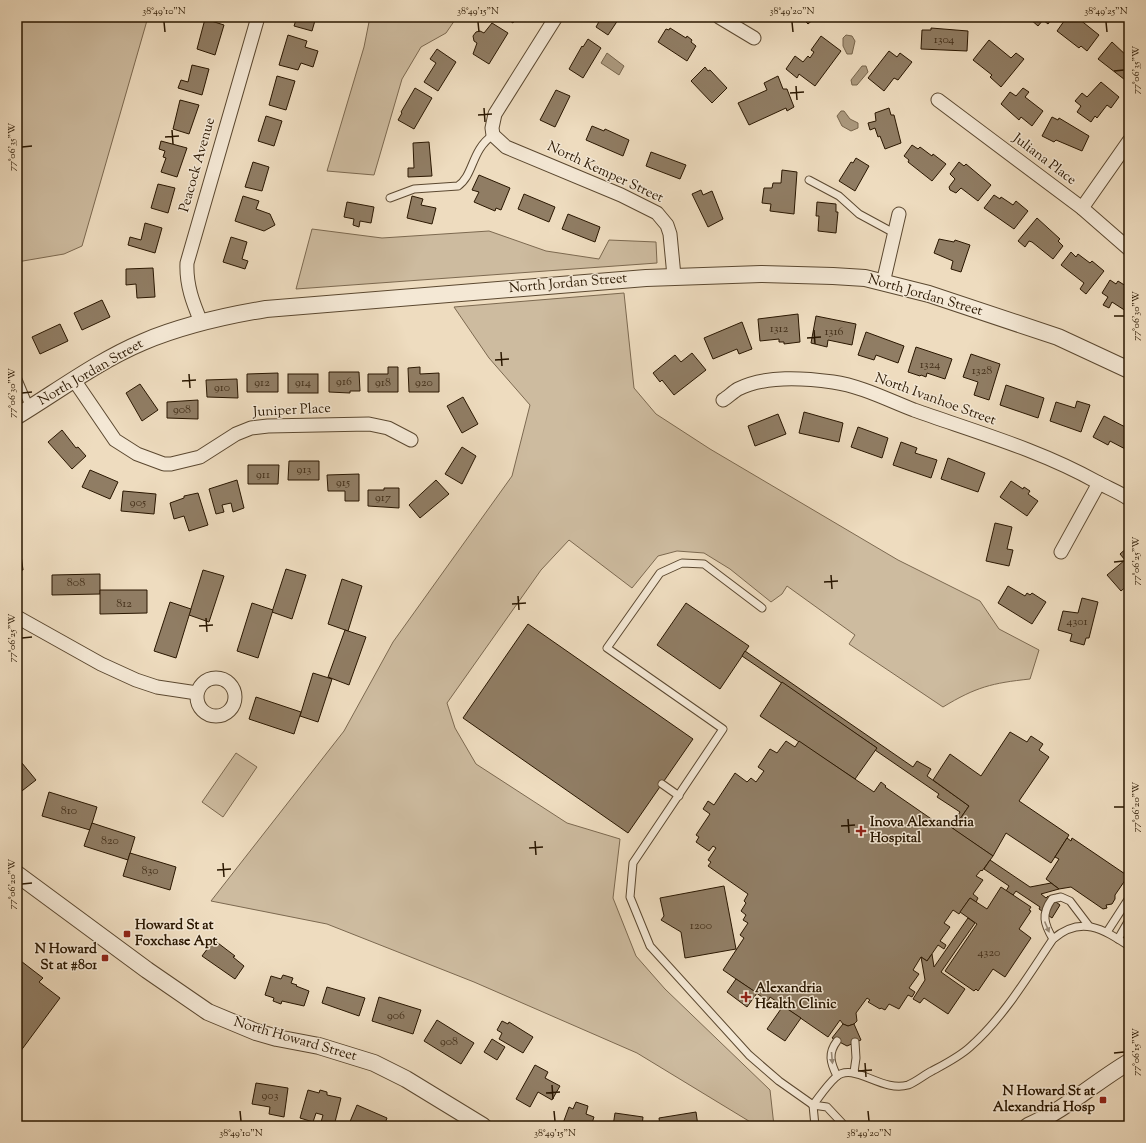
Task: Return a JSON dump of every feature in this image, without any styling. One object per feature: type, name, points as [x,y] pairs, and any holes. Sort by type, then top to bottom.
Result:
[{"type":"street","name":"Peacock Avenue","points":[[200,322],[186,273],[188,255],[258,17]]},
{"type":"street","points":[[493,128],[495,114],[556,17]]},
{"type":"street","points":[[719,17],[754,38]]},
{"type":"street","name":"Juliana Place","points":[[938,100],[1082,208],[1129,249]]},
{"type":"street","name":"North Kemper Street","points":[[493,128],[506,147],[621,195],[657,213],[667,225],[670,234],[674,276]]},
{"type":"street","points":[[1082,208],[1129,140]]},
{"type":"street","points":[[883,283],[899,214]]},
{"type":"street","name":"North Jordan Street","points":[[24,412],[74,380],[142,343],[200,322],[266,309],[674,276],[814,274],[865,278],[929,294],[1058,337],[1129,370]]},
{"type":"street","name":"Juniper Place","points":[[74,380],[114,440],[137,454],[164,464],[171,464],[200,457],[236,434],[251,428],[268,426],[369,424],[388,428],[411,440]]},
{"type":"street","name":"North Ivanhoe Street","points":[[723,400],[738,390],[756,383],[779,380],[818,380],[843,384],[1038,454],[1074,469],[1099,483],[1118,491],[1129,500]]},
{"type":"street","points":[[1061,552],[1099,483]]},
{"type":"street","points":[[17,617],[101,664],[136,680],[157,687],[197,694]]},
{"type":"street","name":"North Howard Street","points":[[17,874],[147,970],[208,1012],[256,1032],[319,1046],[374,1063],[406,1079],[484,1126]]},
{"type":"street","points":[[1032,1125],[1066,1104],[1102,1078],[1129,1062]]},
{"type":"lane","points":[[390,198],[414,189],[458,186],[463,182],[476,154],[493,128]]},
{"type":"lane","points":[[809,180],[839,196],[859,214],[894,233]]},
{"type":"lane","points":[[17,376],[24,412]]},
{"type":"lane","points":[[762,608],[704,564],[682,563],[660,573],[607,648],[724,729],[633,863],[630,897],[650,946],[749,1055],[779,1081],[813,1105],[827,1107],[843,1126]]},
{"type":"lane","points":[[662,784],[679,796]]},
{"type":"lane","points":[[1053,939],[1045,925],[1044,913],[1052,900],[1061,896],[1070,901],[1089,926]]},
{"type":"lane","points":[[1107,932],[1129,898]]},
{"type":"lane","points":[[1118,939],[1129,920]]},
{"type":"lane","points":[[815,1126],[813,1105],[837,1076],[846,1072],[854,1072],[885,1085],[908,1085],[953,1059],[970,1047],[1001,1014],[1053,939],[1068,929],[1089,926],[1107,932],[1129,946]]},
{"type":"lane","points":[[837,1076],[831,1057],[832,1049],[838,1041]]},
{"type":"lane","points":[[854,1072],[856,1058],[855,1042]]},
{"type":"shaded area","points":[[17,17],[148,17],[82,246],[64,254],[17,262]]},
{"type":"shaded area","points":[[370,17],[457,17],[446,33],[421,47],[402,79],[374,175],[327,171],[364,47]]},
{"type":"shaded area","points":[[846,35],[852,36],[855,41],[852,54],[847,54],[843,46],[843,38]]},
{"type":"shaded area","points":[[607,53],[624,66],[619,75],[601,63]]},
{"type":"shaded area","points":[[862,66],[866,66],[868,72],[857,85],[852,85],[851,80]]},
{"type":"shaded area","points":[[841,111],[844,111],[850,119],[858,123],[858,128],[851,131],[842,126],[837,116]]},
{"type":"shaded area","points":[[312,229],[382,238],[489,231],[546,251],[599,259],[609,240],[656,242],[657,263],[296,289]]},
{"type":"shaded area","points":[[624,293],[634,388],[656,414],[710,449],[898,560],[980,601],[999,629],[1039,650],[1030,679],[994,684],[975,690],[943,707],[849,644],[855,635],[787,586],[782,594],[771,602],[730,569],[704,553],[677,551],[658,556],[632,588],[569,540],[541,570],[447,703],[455,728],[476,764],[567,823],[620,839],[613,898],[636,956],[665,989],[770,1090],[774,1126],[757,1126],[637,1053],[474,982],[327,924],[211,901],[344,731],[393,642],[512,476],[530,405],[489,358],[454,307]]},
{"type":"shaded area","points":[[236,753],[257,767],[223,817],[202,802]]},
{"type":"building","points":[[297,17],[316,17],[312,31],[294,26]]},
{"type":"building","points":[[504,17],[516,17],[513,23]]},
{"type":"building","points":[[599,17],[620,17],[608,35],[596,27],[601,18]]},
{"type":"building","points":[[801,17],[816,17],[808,24]]},
{"type":"building","points":[[1031,17],[1053,17],[1048,24],[1043,20],[1038,26],[1030,19]]},
{"type":"building","points":[[1067,17],[1072,17],[1077,21],[1079,19],[1099,35],[1087,51],[1081,46],[1079,48],[1057,31]]},
{"type":"building","points":[[205,19],[224,25],[215,55],[197,49]]},
{"type":"building","points":[[492,23],[508,33],[489,64],[473,54],[477,43],[474,41],[473,36],[476,32],[480,31],[484,33]]},
{"type":"building","points":[[670,28],[686,38],[687,36],[696,46],[687,61],[658,42],[666,29],[669,30]]},
{"type":"building","points":[[931,28],[968,31],[967,51],[921,49],[922,30],[931,30]]},
{"type":"building","points":[[288,35],[307,41],[305,47],[318,51],[313,67],[301,63],[298,70],[279,65]]},
{"type":"building","points":[[821,36],[841,51],[815,86],[799,74],[797,78],[786,69],[795,56],[803,62],[808,56],[810,58],[814,52],[811,50]]},
{"type":"building","points":[[588,39],[601,48],[583,78],[569,69],[582,46],[583,47]]},
{"type":"building","points":[[989,40],[1011,58],[1016,53],[1024,59],[1001,87],[990,77],[992,75],[973,60]]},
{"type":"building","points":[[1112,42],[1129,58],[1129,83],[1098,59]]},
{"type":"building","points":[[437,49],[456,62],[438,91],[424,82],[436,63],[430,59]]},
{"type":"building","points":[[889,51],[897,57],[900,53],[912,62],[898,80],[894,78],[884,91],[868,78]]},
{"type":"building","points":[[192,65],[209,69],[202,95],[178,88],[181,80],[188,82]]},
{"type":"building","points":[[705,67],[708,71],[710,70],[727,88],[712,103],[691,81]]},
{"type":"building","points":[[277,76],[295,81],[286,110],[269,105]]},
{"type":"building","points":[[778,76],[783,89],[787,89],[794,107],[787,111],[786,108],[749,125],[738,103],[767,90],[764,83]]},
{"type":"building","points":[[1101,82],[1119,97],[1111,108],[1107,105],[1097,118],[1095,116],[1091,122],[1077,112],[1081,106],[1075,101],[1082,93],[1087,97]]},
{"type":"building","points":[[415,88],[432,98],[414,129],[398,120]]},
{"type":"building","points":[[1023,88],[1029,92],[1025,97],[1043,111],[1032,126],[1021,117],[1019,120],[1001,104],[1010,92],[1016,96]]},
{"type":"building","points":[[556,90],[570,96],[555,127],[540,120]]},
{"type":"building","points":[[180,100],[199,105],[189,134],[173,129]]},
{"type":"building","points":[[889,108],[891,115],[894,115],[901,143],[885,149],[875,128],[870,130],[868,123],[876,121],[875,113]]},
{"type":"building","points":[[266,116],[282,121],[274,146],[258,141]]},
{"type":"building","points":[[1052,117],[1058,120],[1059,118],[1089,136],[1082,151],[1056,140],[1054,142],[1042,136]]},
{"type":"building","points":[[592,126],[604,131],[605,129],[629,140],[623,156],[586,140]]},
{"type":"building","points":[[161,141],[187,148],[177,177],[161,172],[166,158],[163,157],[165,151],[159,149]]},
{"type":"building","points":[[429,142],[432,176],[408,177],[408,168],[414,168],[413,143]]},
{"type":"building","points":[[912,145],[918,149],[920,147],[932,156],[933,154],[946,164],[932,181],[908,162],[909,160],[904,156]]},
{"type":"building","points":[[651,152],[686,165],[680,179],[646,166]]},
{"type":"building","points":[[856,158],[869,166],[855,191],[839,181],[851,162],[853,163]]},
{"type":"building","points":[[253,162],[269,167],[262,191],[245,187]]},
{"type":"building","points":[[959,162],[964,166],[966,164],[991,185],[978,201],[961,188],[956,193],[950,190],[949,187],[955,179],[950,174]]},
{"type":"building","points":[[782,170],[797,172],[794,214],[770,211],[771,204],[762,203],[764,188],[772,188],[773,183],[781,183]]},
{"type":"building","points":[[479,175],[510,188],[501,210],[496,208],[495,211],[474,202],[479,192],[472,190]]},
{"type":"building","points":[[158,184],[175,188],[168,213],[151,208]]},
{"type":"building","points":[[701,190],[703,195],[712,191],[723,219],[708,227],[692,194]]},
{"type":"building","points":[[524,194],[555,207],[549,222],[518,209]]},
{"type":"building","points":[[994,195],[1000,199],[1001,197],[1013,205],[1016,201],[1028,211],[1014,229],[984,208]]},
{"type":"building","points":[[243,196],[259,201],[256,209],[270,214],[275,225],[264,231],[235,221]]},
{"type":"building","points":[[412,196],[423,199],[421,205],[436,208],[432,224],[407,218]]},
{"type":"building","points":[[347,202],[374,207],[371,223],[360,221],[359,227],[353,225],[354,219],[344,217]]},
{"type":"building","points":[[817,202],[836,204],[836,212],[838,212],[836,233],[818,231],[819,216],[816,216]]},
{"type":"building","points":[[568,214],[600,227],[595,242],[562,229]]},
{"type":"building","points":[[1037,218],[1060,239],[1058,241],[1063,246],[1053,259],[1032,242],[1029,241],[1025,247],[1018,241]]},
{"type":"building","points":[[145,223],[162,228],[155,253],[128,245],[130,237],[141,240]]},
{"type":"building","points":[[231,237],[247,242],[242,259],[248,261],[245,269],[223,262]]},
{"type":"building","points":[[939,239],[954,242],[955,240],[970,245],[961,272],[951,269],[953,261],[934,253]]},
{"type":"building","points":[[1071,252],[1076,257],[1078,254],[1090,263],[1092,261],[1104,271],[1086,294],[1080,289],[1084,283],[1061,265]]},
{"type":"building","points":[[153,268],[155,297],[137,298],[136,284],[126,285],[126,269]]},
{"type":"building","points":[[1110,280],[1116,284],[1118,281],[1129,288],[1129,313],[1112,302],[1109,308],[1103,305],[1108,297],[1102,293]]},
{"type":"building","points":[[102,300],[110,317],[82,330],[74,313]]},
{"type":"building","points":[[798,314],[800,342],[784,344],[784,342],[779,342],[779,339],[760,341],[758,319]]},
{"type":"building","points":[[816,316],[856,324],[852,345],[828,340],[827,347],[811,343]]},
{"type":"building","points":[[742,322],[752,349],[739,354],[737,349],[713,359],[704,338]]},
{"type":"building","points":[[60,324],[68,341],[40,354],[32,337]]},
{"type":"building","points":[[866,332],[904,346],[898,363],[876,355],[874,360],[858,355]]},
{"type":"building","points":[[916,347],[952,359],[945,379],[927,373],[926,377],[908,372]]},
{"type":"building","points":[[692,353],[706,370],[674,395],[662,380],[660,382],[653,373],[675,355],[681,362]]},
{"type":"building","points":[[971,354],[1000,364],[989,400],[974,395],[978,382],[963,377]]},
{"type":"building","points":[[388,367],[398,367],[398,392],[368,392],[368,374],[388,374]]},
{"type":"building","points":[[420,367],[420,374],[439,373],[439,392],[409,392],[408,368]]},
{"type":"building","points":[[329,372],[359,372],[360,391],[350,391],[350,393],[329,392]]},
{"type":"building","points":[[278,373],[278,392],[247,392],[247,374]]},
{"type":"building","points":[[288,374],[318,374],[318,393],[288,393]]},
{"type":"building","points":[[237,379],[238,398],[207,397],[206,380]]},
{"type":"building","points":[[140,384],[158,410],[142,421],[126,393]]},
{"type":"building","points":[[1006,385],[1044,398],[1038,418],[1000,405]]},
{"type":"building","points":[[463,397],[478,424],[462,433],[447,406]]},
{"type":"building","points":[[198,400],[198,419],[167,418],[167,402]]},
{"type":"building","points":[[1077,401],[1090,405],[1081,432],[1050,421],[1056,402],[1075,408]]},
{"type":"building","points":[[804,412],[843,423],[839,442],[799,433]]},
{"type":"building","points":[[778,414],[786,434],[755,446],[748,426]]},
{"type":"building","points":[[1104,416],[1129,429],[1129,451],[1110,441],[1108,445],[1093,437]]},
{"type":"building","points":[[858,427],[888,438],[882,458],[851,447]]},
{"type":"building","points":[[62,430],[76,448],[78,447],[86,456],[72,469],[48,442]]},
{"type":"building","points":[[901,442],[917,448],[915,453],[937,460],[931,478],[893,465]]},
{"type":"building","points":[[462,447],[476,456],[462,484],[445,474]]},
{"type":"building","points":[[948,458],[985,473],[978,492],[941,479]]},
{"type":"building","points":[[289,461],[319,461],[319,480],[288,480]]},
{"type":"building","points":[[248,465],[279,465],[278,484],[248,484]]},
{"type":"building","points":[[90,470],[118,482],[110,499],[82,487]]},
{"type":"building","points":[[359,474],[359,501],[345,501],[345,491],[328,491],[327,475]]},
{"type":"building","points":[[237,480],[244,508],[233,512],[231,503],[222,505],[224,512],[216,514],[209,489]]},
{"type":"building","points":[[436,480],[449,494],[420,518],[409,505]]},
{"type":"building","points":[[1011,481],[1023,489],[1024,487],[1030,491],[1028,494],[1038,501],[1027,516],[1000,497]]},
{"type":"building","points":[[384,488],[399,488],[399,508],[368,506],[368,490],[384,490]]},
{"type":"building","points":[[123,491],[156,494],[154,514],[121,511]]},
{"type":"building","points":[[198,493],[208,525],[189,531],[184,516],[174,519],[170,503],[184,498],[184,496]]},
{"type":"building","points":[[995,523],[1012,527],[1007,549],[1013,550],[1009,566],[986,561]]},
{"type":"building","points":[[17,524],[23,570],[17,571]]},
{"type":"building","points":[[1129,546],[1129,584],[1121,591],[1107,575],[1125,560],[1120,554]]},
{"type":"building","points":[[286,569],[306,575],[292,619],[272,612]]},
{"type":"building","points":[[203,570],[224,576],[209,622],[189,615]]},
{"type":"building","points":[[100,574],[100,594],[52,595],[52,575]]},
{"type":"building","points":[[342,579],[362,586],[348,631],[328,624]]},
{"type":"building","points":[[1008,586],[1025,596],[1027,593],[1030,595],[1032,593],[1046,602],[1032,624],[998,603]]},
{"type":"building","points":[[100,590],[147,590],[147,613],[100,614]]},
{"type":"building","points":[[1082,598],[1098,602],[1089,638],[1086,638],[1084,645],[1070,641],[1072,634],[1058,630],[1063,611],[1078,613]]},
{"type":"building","points":[[170,602],[191,609],[176,658],[154,651]]},
{"type":"building","points":[[252,603],[273,610],[258,658],[237,651]]},
{"type":"building","points":[[686,603],[749,646],[720,689],[657,645]]},
{"type":"building","points":[[528,624],[693,739],[628,833],[463,718]]},
{"type":"building","points":[[345,630],[366,637],[349,685],[328,677]]},
{"type":"building","points":[[745,651],[913,767],[917,761],[931,769],[927,776],[969,806],[953,829],[951,827],[960,812],[937,797],[939,794],[875,750],[877,748],[742,656]]},
{"type":"building","points":[[313,673],[332,679],[318,722],[300,716]]},
{"type":"building","points":[[782,682],[877,748],[855,779],[760,716]]},
{"type":"building","points":[[256,697],[301,712],[294,734],[249,719]]},
{"type":"building","points":[[1010,732],[1027,742],[1031,736],[1043,744],[1039,750],[1049,757],[1019,801],[1069,835],[1051,863],[1006,833],[993,856],[953,829],[969,806],[933,780],[950,754],[981,776]]},
{"type":"building","points":[[786,741],[795,747],[799,741],[874,792],[881,782],[886,786],[885,787],[943,827],[945,823],[993,856],[982,871],[981,870],[976,876],[983,880],[973,894],[978,898],[976,902],[970,898],[959,914],[953,910],[944,923],[950,927],[940,941],[946,945],[944,949],[938,945],[927,961],[921,957],[913,970],[919,974],[909,988],[915,992],[912,997],[908,995],[899,1009],[889,1004],[885,1010],[880,1009],[868,1002],[870,1000],[867,998],[856,1013],[857,1021],[854,1024],[848,1026],[843,1024],[840,1020],[828,1037],[770,997],[768,1001],[723,970],[744,938],[740,935],[748,923],[743,920],[746,915],[741,911],[746,903],[744,901],[748,894],[708,866],[711,862],[708,860],[716,848],[713,846],[709,851],[696,842],[699,837],[696,835],[710,814],[703,809],[708,801],[714,805],[735,773],[747,782],[751,778],[756,782],[764,771],[758,767],[770,749],[777,753]]},
{"type":"building","points":[[17,757],[36,780],[18,794],[17,792]]},
{"type":"building","points":[[49,792],[97,807],[90,830],[42,816]]},
{"type":"building","points":[[92,823],[135,837],[128,860],[84,846]]},
{"type":"building","points":[[1067,838],[1071,841],[1072,838],[1128,876],[1115,895],[1115,899],[1112,904],[1106,905],[1107,908],[1103,909],[1071,887],[1059,889],[1046,879],[1059,859],[1055,857]]},
{"type":"building","points":[[130,853],[176,867],[170,890],[123,876]]},
{"type":"building","points":[[990,860],[1030,887],[1051,883],[1059,889],[1041,894],[1046,898],[1048,896],[1060,905],[1052,918],[1039,909],[1040,907],[1016,891],[1013,895],[1006,891],[1009,886],[984,869]]},
{"type":"building","points":[[724,886],[736,949],[685,958],[681,932],[661,920],[664,916],[660,898]]},
{"type":"building","points":[[1001,887],[1031,907],[1029,910],[1031,911],[1019,929],[1031,938],[1005,977],[993,969],[978,991],[976,989],[974,991],[945,971],[977,924],[960,912],[970,898],[987,909]]},
{"type":"building","points":[[968,918],[975,923],[941,972],[965,989],[948,1014],[924,998],[920,1003],[913,999],[925,980],[921,957],[927,961],[932,954],[934,967]]},
{"type":"building","points":[[214,940],[235,956],[233,957],[244,966],[235,979],[202,956]]},
{"type":"building","points":[[17,958],[43,978],[39,982],[60,998],[17,1056]]},
{"type":"building","points":[[283,975],[293,978],[291,983],[309,991],[304,1006],[282,1001],[281,1004],[273,1001],[274,998],[265,995],[271,976],[281,979]]},
{"type":"building","points":[[736,979],[757,993],[747,1007],[727,992]]},
{"type":"building","points":[[327,987],[365,998],[359,1016],[322,1003]]},
{"type":"building","points":[[379,997],[421,1010],[413,1034],[372,1021]]},
{"type":"building","points":[[783,1006],[801,1018],[785,1041],[767,1029]]},
{"type":"building","points":[[437,1020],[474,1043],[461,1064],[424,1041]]},
{"type":"building","points":[[502,1021],[508,1024],[509,1022],[533,1037],[523,1053],[499,1039],[502,1033],[497,1030]]},
{"type":"building","points":[[843,1024],[848,1026],[854,1024],[861,1040],[847,1046],[832,1038]]},
{"type":"building","points":[[492,1039],[505,1047],[497,1060],[484,1052]]},
{"type":"building","points":[[535,1065],[548,1072],[545,1078],[560,1086],[552,1100],[538,1092],[530,1107],[516,1099]]},
{"type":"building","points":[[256,1083],[288,1088],[284,1117],[269,1114],[270,1107],[252,1104]]},
{"type":"building","points":[[308,1090],[319,1093],[320,1090],[327,1092],[327,1095],[341,1098],[334,1126],[320,1126],[323,1115],[316,1113],[313,1122],[300,1118]]},
{"type":"building","points":[[576,1102],[588,1106],[586,1114],[594,1117],[591,1126],[562,1126],[569,1107],[573,1109]]},
{"type":"building","points":[[357,1105],[387,1118],[384,1126],[353,1126],[349,1124]]},
{"type":"building","points":[[696,1112],[698,1126],[660,1126],[659,1118]]},
{"type":"building","points":[[615,1113],[643,1117],[642,1126],[613,1126]]},
{"type":"place","name":"Inova Alexandria Hospital","points":[[861,831]]},
{"type":"place","name":"Howard St at Foxchase Apt","points":[[127,934]]},
{"type":"place","name":"N Howard St at #801","points":[[105,958]]},
{"type":"place","name":"Alexandria Health Clinic","points":[[746,997]]},
{"type":"place","name":"N Howard St at Alexandria Hosp","points":[[1103,1100]]}]
